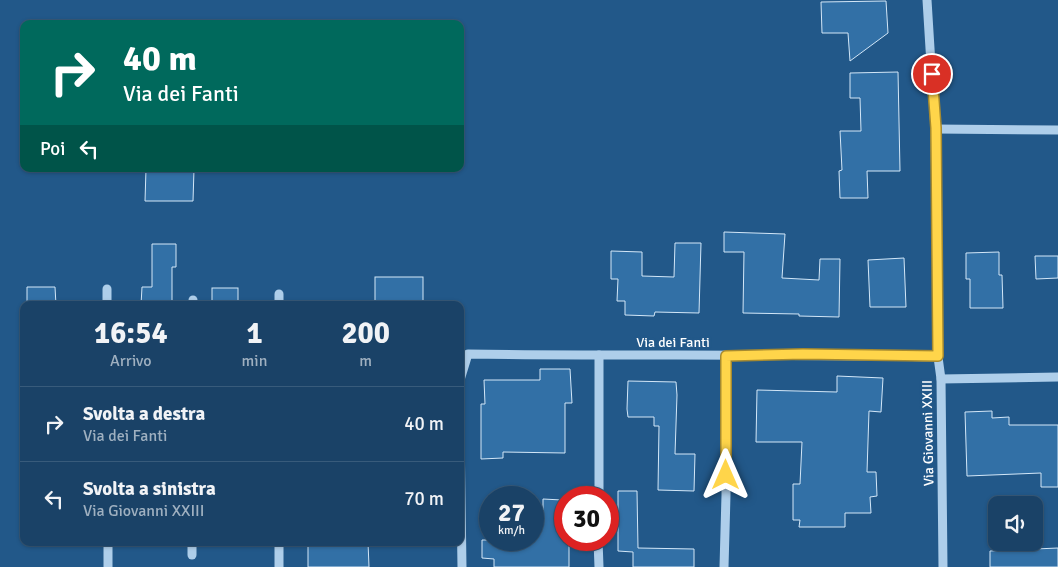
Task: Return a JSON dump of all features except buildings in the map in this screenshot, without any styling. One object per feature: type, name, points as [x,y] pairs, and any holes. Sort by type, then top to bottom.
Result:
[{"type":"street","name":"Via Giovanni XXIII","points":[[927,0],[936,128],[938,356],[941,379],[943,567]]},
{"type":"street","points":[[936,128],[1058,130]]},
{"type":"street","points":[[107,301],[108,290]]},
{"type":"street","points":[[279,294],[279,301]]},
{"type":"street","name":"Via dei Fanti","points":[[464,367],[468,354],[938,356]]},
{"type":"street","points":[[599,486],[600,355]]},
{"type":"street","points":[[724,567],[726,356]]},
{"type":"street","points":[[941,379],[1058,378]]},
{"type":"street","points":[[108,546],[108,567]]},
{"type":"street","points":[[192,546],[192,555]]},
{"type":"street","points":[[279,546],[279,567]]},
{"type":"street","points":[[462,546],[462,567]]},
{"type":"street","points":[[598,551],[599,567]]},
{"type":"route","points":[[726,475],[726,356],[803,354],[938,356],[936,128],[932,74]]}]
